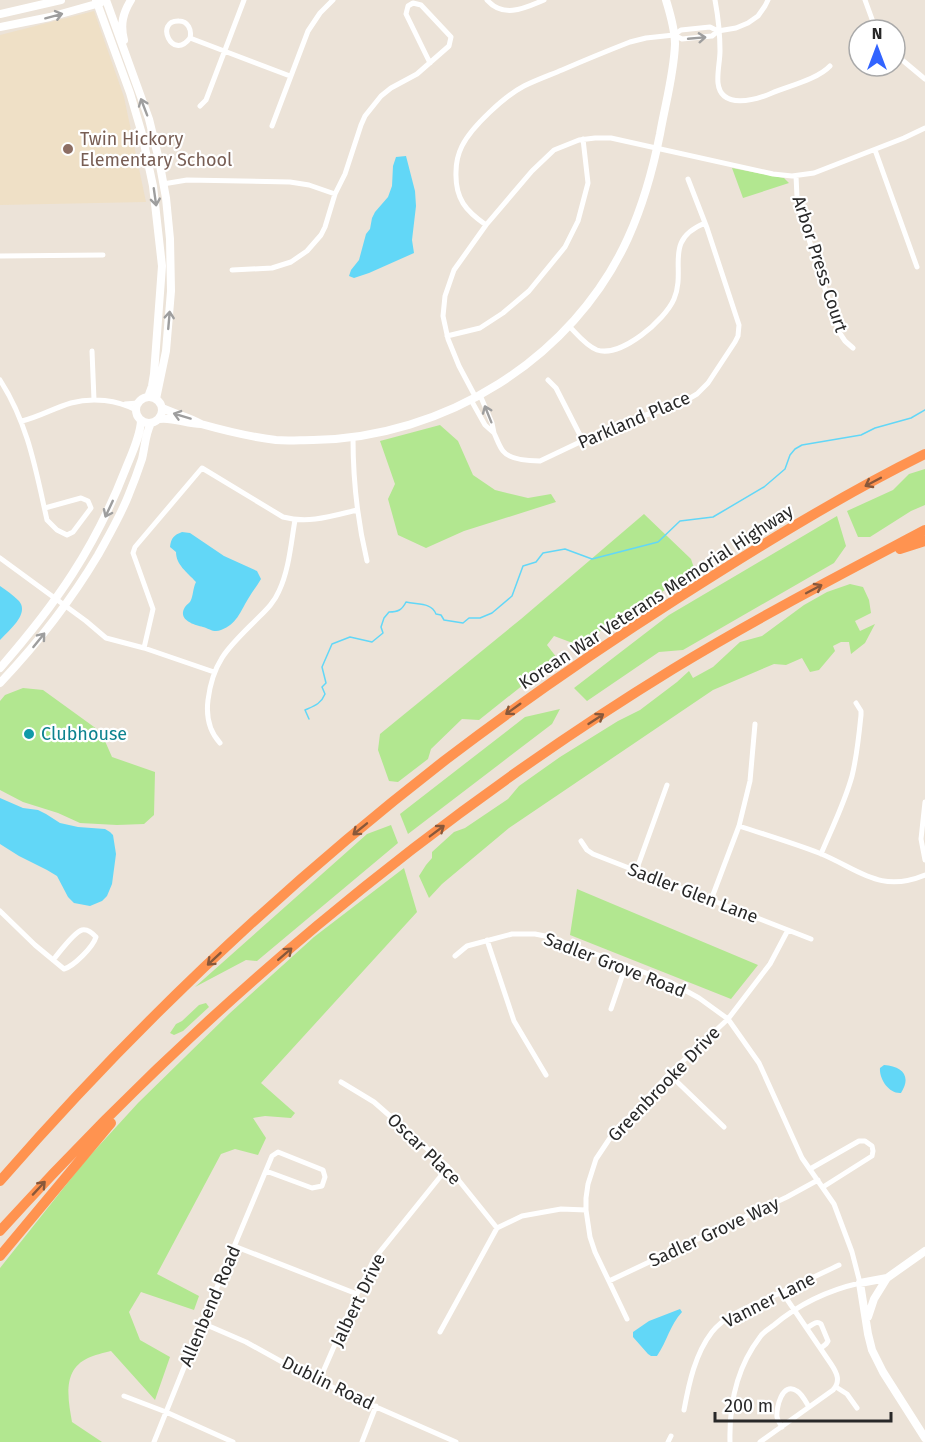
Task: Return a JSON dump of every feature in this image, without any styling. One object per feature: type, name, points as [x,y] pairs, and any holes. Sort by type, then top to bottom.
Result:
[{"type":"highway","name":"Korean War Veterans Memorial Highway","points":[[0,1181],[83,1088],[195,976],[305,876],[416,783],[517,706],[612,640],[771,540],[924,454]]},
{"type":"highway","points":[[0,1231],[151,1074],[246,987],[413,849],[493,789],[673,669],[763,617],[925,531]]},
{"type":"highway","points":[[871,558],[925,541]]},
{"type":"highway","points":[[0,1256],[110,1124],[164,1064]]},
{"type":"street","points":[[0,14],[61,0]]},
{"type":"street","points":[[131,0],[125,9],[122,32],[133,79]]},
{"type":"street","points":[[200,106],[206,100],[244,0]]},
{"type":"street","points":[[272,126],[308,31],[320,13],[333,0]]},
{"type":"street","points":[[488,0],[492,6],[499,9],[520,11],[544,0]]},
{"type":"street","points":[[141,421],[151,423],[164,418],[277,440],[353,438],[392,431],[476,398],[529,363],[569,326],[590,301],[628,239],[648,183],[671,75],[675,44],[666,0]]},
{"type":"street","points":[[716,0],[720,52],[717,81],[722,93],[728,99],[743,101],[758,99],[821,74],[830,66]]},
{"type":"street","points":[[486,225],[466,209],[457,187],[457,160],[461,147],[469,135],[507,97],[523,86],[630,42],[674,34],[681,30],[710,27],[718,31],[736,28],[758,16],[768,0]]},
{"type":"street","points":[[865,0],[872,18]]},
{"type":"street","points":[[103,1],[152,129],[169,229],[171,291],[166,351],[152,398]]},
{"type":"street","points":[[0,27],[32,22],[103,1]]},
{"type":"street","points":[[103,1],[147,154],[155,201],[161,270],[152,398]]},
{"type":"street","points":[[231,270],[272,268],[283,265],[307,251],[321,235],[361,125],[374,103],[391,88],[417,74],[430,63],[449,46],[451,38],[421,5],[413,3],[408,6],[406,14],[430,63]]},
{"type":"street","points":[[182,21],[190,29],[190,38],[185,43],[174,44],[167,35],[168,28],[173,22],[182,21]]},
{"type":"street","points":[[190,38],[290,76]]},
{"type":"street","points":[[907,64],[925,79]]},
{"type":"street","points":[[476,398],[459,366],[447,336],[443,316],[449,282],[454,270],[486,225],[532,171],[554,150],[583,139],[611,138],[773,174],[796,176],[814,173],[925,128]]},
{"type":"street","points":[[447,336],[480,328],[503,313],[529,291],[565,247],[578,221],[588,183],[583,139]]},
{"type":"street","points":[[875,150],[917,267]]},
{"type":"street","name":"Arbor Press Court","points":[[796,176],[801,215],[836,321],[842,337],[853,348]]},
{"type":"street","name":"Parkland Place","points":[[476,398],[492,423],[494,434],[504,453],[531,461],[540,461],[620,423],[678,405],[697,394],[708,383],[735,342],[739,330],[738,319],[688,179]]},
{"type":"street","points":[[163,184],[195,180],[290,182],[309,185],[335,194]]},
{"type":"street","points":[[569,326],[590,347],[603,351],[628,344],[647,331],[667,312],[675,298],[679,283],[678,254],[684,240],[694,228],[705,223]]},
{"type":"street","points":[[0,256],[103,255]]},
{"type":"street","points":[[92,351],[94,400]]},
{"type":"street","points":[[0,380],[12,398],[21,421],[33,457],[47,520],[57,530],[67,535],[74,532],[91,508],[88,501],[81,498],[45,508]]},
{"type":"street","points":[[548,380],[556,388],[584,441]]},
{"type":"street","points":[[0,668],[57,599],[82,561],[111,504],[135,446],[141,421],[137,414],[137,407],[141,400],[152,398],[162,408],[201,424]]},
{"type":"street","name":"Parkland Place","points":[[476,398],[484,425],[494,434]]},
{"type":"street","points":[[21,421],[71,403],[94,400],[137,407]]},
{"type":"street","points":[[159,419],[162,408]]},
{"type":"street","points":[[0,683],[31,649],[84,579],[123,509],[141,460],[151,423]]},
{"type":"street","points":[[353,438],[358,526],[367,561]]},
{"type":"street","points":[[144,648],[153,609],[132,553],[202,468],[284,517],[295,520],[314,520],[357,510]]},
{"type":"street","points":[[220,743],[210,729],[207,711],[214,672],[233,643],[271,605],[278,593],[285,578],[295,520]]},
{"type":"street","points":[[0,558],[106,638],[144,648],[214,672]]},
{"type":"street","points":[[821,854],[852,775],[861,715],[856,703]]},
{"type":"street","points":[[711,900],[739,826],[750,781],[755,724]]},
{"type":"street","points":[[636,871],[666,785]]},
{"type":"street","points":[[925,802],[921,839],[925,860]]},
{"type":"street","points":[[739,826],[821,854],[867,877],[887,882],[903,882],[925,875]]},
{"type":"street","name":"Sadler Glen Lane","points":[[581,841],[592,854],[811,939]]},
{"type":"street","points":[[0,912],[35,945],[53,960],[64,969],[70,967],[94,944],[96,937],[91,932],[83,930],[76,934],[53,960]]},
{"type":"street","name":"Greenbrooke Drive","points":[[627,1319],[592,1245],[586,1210],[588,1184],[596,1159],[610,1138],[669,1074],[728,1019],[770,964],[788,930]]},
{"type":"street","name":"Sadler Grove Road","points":[[455,956],[467,946],[512,934],[550,937],[670,982],[699,998],[728,1019],[759,1063],[802,1158],[834,1204],[852,1252],[860,1283]]},
{"type":"street","points":[[487,940],[514,1021],[546,1075]]},
{"type":"street","points":[[611,1009],[626,965]]},
{"type":"street","points":[[669,1074],[724,1127]]},
{"type":"street","name":"Oscar Place","points":[[341,1082],[374,1102],[448,1167],[497,1228]]},
{"type":"street","points":[[810,1169],[860,1141],[865,1140],[872,1146],[872,1156],[823,1187]]},
{"type":"street","name":"Allenbend Road","points":[[154,1442],[272,1156],[278,1152],[323,1170],[325,1177],[322,1186],[312,1188],[266,1171]]},
{"type":"street","name":"Jalbert Drive","points":[[319,1381],[374,1259],[448,1167]]},
{"type":"street","name":"Sadler Grove Way","points":[[609,1281],[787,1197],[818,1180]]},
{"type":"street","points":[[440,1332],[497,1228],[522,1216],[561,1209],[586,1210]]},
{"type":"street","points":[[234,1246],[357,1294]]},
{"type":"street","points":[[866,1321],[874,1299],[887,1278],[925,1251]]},
{"type":"street","name":"Vanner Lane","points":[[684,1410],[693,1370],[711,1333],[726,1319],[839,1265]]},
{"type":"street","points":[[730,1442],[732,1407],[738,1378],[761,1335],[794,1309],[810,1301],[836,1290],[887,1278]]},
{"type":"street","points":[[860,1283],[870,1343],[875,1357],[925,1437]]},
{"type":"street","points":[[760,1442],[833,1390],[838,1381],[837,1373],[782,1292]]},
{"type":"street","name":"Dublin Road","points":[[202,1323],[246,1342],[319,1381],[456,1442]]},
{"type":"street","points":[[807,1328],[814,1323],[821,1324],[828,1341],[821,1348]]},
{"type":"street","points":[[836,1387],[847,1394],[857,1408]]},
{"type":"street","points":[[782,1427],[777,1418],[778,1404],[781,1396],[787,1390],[793,1389],[798,1392],[809,1407]]},
{"type":"street","points":[[124,1395],[233,1442]]},
{"type":"street","points":[[362,1442],[376,1406]]},
{"type":"shaded area","name":"Twin Hickory Elementary School","points":[[94,11],[124,97],[146,202],[0,205],[0,35]]},
{"type":"green space","points":[[732,168],[784,178],[789,183],[743,198]]},
{"type":"green space","points":[[440,425],[458,441],[473,475],[495,490],[528,498],[551,494],[556,502],[464,531],[426,548],[398,535],[388,499],[395,484],[380,441]]},
{"type":"green space","points":[[925,469],[925,505],[911,511],[870,537],[858,537],[847,511],[893,490],[909,474]]},
{"type":"green space","points":[[644,514],[691,559],[695,571],[578,645],[554,636],[547,645],[557,658],[479,720],[462,719],[431,749],[428,759],[398,782],[389,781],[378,750],[380,734],[521,619]]},
{"type":"green space","points":[[837,516],[846,546],[834,563],[683,650],[659,652],[587,701],[574,688],[669,615]]},
{"type":"green space","points":[[850,584],[863,587],[869,600],[871,613],[855,621],[860,631],[875,624],[865,643],[851,654],[849,642],[841,642],[833,646],[835,651],[819,670],[810,672],[802,658],[786,665],[774,664],[713,690],[509,828],[442,884],[429,898],[419,876],[432,858],[432,852],[454,832],[465,828],[508,799],[519,786],[560,757],[640,710],[689,671],[693,678],[713,667],[740,642],[762,636],[804,605],[827,592]]},
{"type":"green space","points":[[23,688],[43,690],[101,732],[112,757],[155,772],[154,815],[144,824],[80,823],[23,802],[0,790],[0,701],[5,695]]},
{"type":"green space","points":[[560,709],[552,724],[408,834],[400,814],[525,717]]},
{"type":"green space","points":[[391,825],[398,843],[257,961],[246,960],[195,987],[367,834]]},
{"type":"green space","points":[[404,868],[417,912],[261,1083],[295,1113],[291,1118],[265,1116],[253,1118],[266,1138],[258,1155],[235,1149],[221,1154],[157,1274],[199,1296],[194,1310],[141,1292],[129,1312],[140,1340],[170,1357],[155,1400],[111,1351],[99,1354],[80,1363],[74,1370],[70,1377],[68,1395],[72,1422],[102,1442],[0,1442],[0,1268],[85,1161],[138,1103],[230,1013],[314,937]]},
{"type":"green space","points":[[577,889],[758,965],[731,999],[570,935]]},
{"type":"green space","points":[[206,1003],[209,1007],[183,1031],[174,1035],[170,1033],[176,1024],[199,1005]]},
{"type":"water","points":[[406,156],[415,191],[416,206],[412,240],[414,253],[369,273],[354,278],[349,276],[359,260],[372,218],[388,197],[396,157]]},
{"type":"water","points":[[182,532],[190,533],[224,556],[257,571],[261,579],[238,617],[219,631],[195,625],[183,615],[185,607],[192,598],[196,582],[180,565],[176,552],[170,547],[173,537]]},
{"type":"water","points":[[0,586],[19,601],[22,611],[17,622],[0,640]]},
{"type":"water","points":[[0,798],[23,808],[38,810],[60,823],[105,829],[110,832],[113,835],[116,854],[112,884],[107,896],[90,906],[74,903],[68,897],[57,876],[0,844]]},
{"type":"water","points":[[884,1065],[896,1067],[903,1073],[906,1082],[901,1093],[893,1091],[883,1081],[880,1068]]},
{"type":"water","points":[[680,1309],[682,1312],[674,1322],[657,1356],[651,1356],[633,1337],[633,1332],[649,1321]]},
{"type":"waterway","points":[[309,719],[305,710],[314,706],[325,694],[322,687],[326,683],[322,667],[332,644],[350,637],[372,642],[383,633],[381,627],[389,612],[399,610],[406,602],[431,607],[444,620],[463,623],[469,618],[480,618],[492,613],[512,596],[523,566],[536,562],[543,553],[565,549],[592,559],[658,542],[680,521],[713,517],[764,487],[785,469],[790,455],[802,445],[861,435],[875,428],[911,418],[925,410]]},
{"type":"place","name":"Twin Hickory Elementary School","points":[[68,149]]},
{"type":"place","name":"Clubhouse","points":[[29,734]]}]
